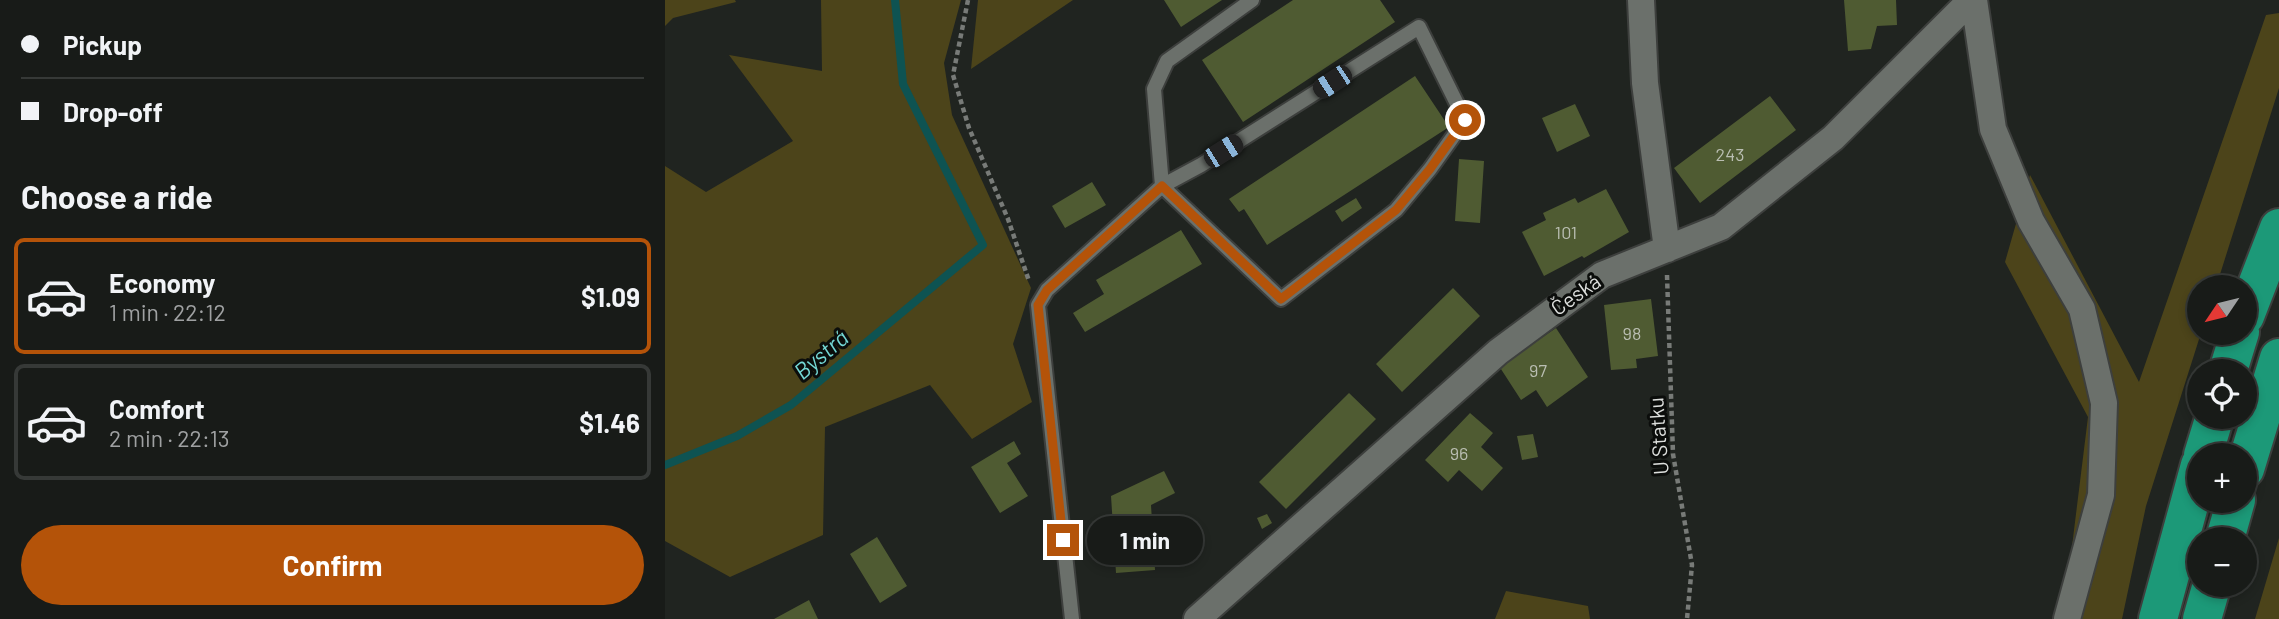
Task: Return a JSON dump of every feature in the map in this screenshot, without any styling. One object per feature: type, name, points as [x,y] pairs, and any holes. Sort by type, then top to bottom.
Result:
[{"type":"highway","points":[[2257,285],[2279,228]]},
{"type":"highway","points":[[2253,443],[2279,358]]},
{"type":"highway","points":[[2158,619],[2187,513]]},
{"type":"highway","points":[[2202,619],[2208,597]]},
{"type":"highway","points":[[2223,619],[2228,597]]},
{"type":"street","points":[[1641,0],[1645,83],[1667,249]]},
{"type":"street","points":[[1972,0],[1993,129],[2032,221],[2082,309],[2104,403],[2101,495],[2067,619]]},
{"type":"street","name":"Česká","points":[[1197,619],[1498,352],[1602,275],[1721,227],[1833,138],[1972,0]]},
{"type":"lane","points":[[1072,619],[1038,305],[1047,290],[1162,186],[1201,165],[1419,27],[1465,120],[1396,210],[1281,299],[1162,186],[1154,89],[1167,61],[1252,0]]},
{"type":"path","points":[[968,0],[953,75],[969,128],[1008,219],[1038,305]]},
{"type":"path","name":"U Statku","points":[[1667,249],[1673,454],[1692,565],[1687,619]]},
{"type":"shaded area","points":[[665,0],[736,2],[673,18],[665,26]]},
{"type":"shaded area","points":[[821,0],[961,0],[944,63],[952,115],[1031,288],[1013,344],[1032,402],[972,439],[930,385],[825,427],[823,535],[730,577],[665,541],[665,166],[706,192],[793,141],[729,55],[822,71]]},
{"type":"shaded area","points":[[978,0],[1073,0],[971,69]]},
{"type":"shaded area","points":[[2279,13],[2279,88],[2220,275],[2187,275],[2187,345],[2197,345],[2193,359],[2187,359],[2187,377],[2146,506],[2122,619],[2063,619],[2088,417],[2005,262],[2030,175],[2139,382],[2266,15]]},
{"type":"shaded area","points":[[2279,538],[2279,619],[2255,619]]},
{"type":"shaded area","points":[[1506,591],[1588,606],[1590,619],[1495,619]]},
{"type":"building","points":[[1164,0],[1222,0],[1181,27]]},
{"type":"building","points":[[1293,0],[1380,0],[1395,22],[1243,122],[1202,60]]},
{"type":"building","points":[[1844,0],[1896,0],[1897,25],[1877,26],[1871,49],[1848,51]]},
{"type":"building","points":[[1415,76],[1449,127],[1267,245],[1244,209],[1239,212],[1229,199]]},
{"type":"building","points":[[1770,96],[1796,130],[1700,203],[1674,168]]},
{"type":"building","points":[[1575,104],[1590,136],[1557,152],[1542,118]]},
{"type":"building","points":[[1459,159],[1484,161],[1480,223],[1455,221]]},
{"type":"building","points":[[1092,182],[1106,205],[1065,228],[1052,206]]},
{"type":"building","points":[[1606,189],[1629,232],[1584,258],[1582,256],[1544,276],[1522,232],[1546,220],[1543,213],[1575,198],[1578,203]]},
{"type":"building","points":[[1356,198],[1362,208],[1342,222],[1335,211]]},
{"type":"building","points":[[1181,230],[1202,264],[1085,332],[1073,313],[1104,294],[1096,280]]},
{"type":"building","points":[[1453,288],[1480,316],[1402,392],[1376,364]]},
{"type":"building","points":[[1651,299],[1658,356],[1636,359],[1637,368],[1611,370],[1604,305]]},
{"type":"building","points":[[1556,328],[1588,377],[1547,407],[1536,390],[1521,400],[1499,366]]},
{"type":"building","points":[[1349,393],[1376,419],[1286,509],[1259,482]]},
{"type":"building","points":[[1470,413],[1493,433],[1481,447],[1503,468],[1482,491],[1459,470],[1448,482],[1425,460]]},
{"type":"building","points":[[1533,434],[1538,457],[1522,460],[1517,436]]},
{"type":"building","points":[[1014,441],[1021,454],[1007,463],[1028,496],[1000,513],[971,467]]},
{"type":"building","points":[[1164,471],[1175,493],[1151,505],[1155,570],[1116,573],[1111,496]]},
{"type":"building","points":[[1267,514],[1272,523],[1262,529],[1257,518]]},
{"type":"building","points":[[877,537],[907,586],[880,603],[850,554]]},
{"type":"building","points":[[809,600],[818,619],[774,619]]},
{"type":"waterway","name":"Bystrá","points":[[665,465],[737,436],[791,405],[983,245],[903,84],[895,0]]},
{"type":"route","points":[[1063,540],[1038,305],[1047,290],[1162,186],[1281,299],[1396,210],[1465,120]]}]
